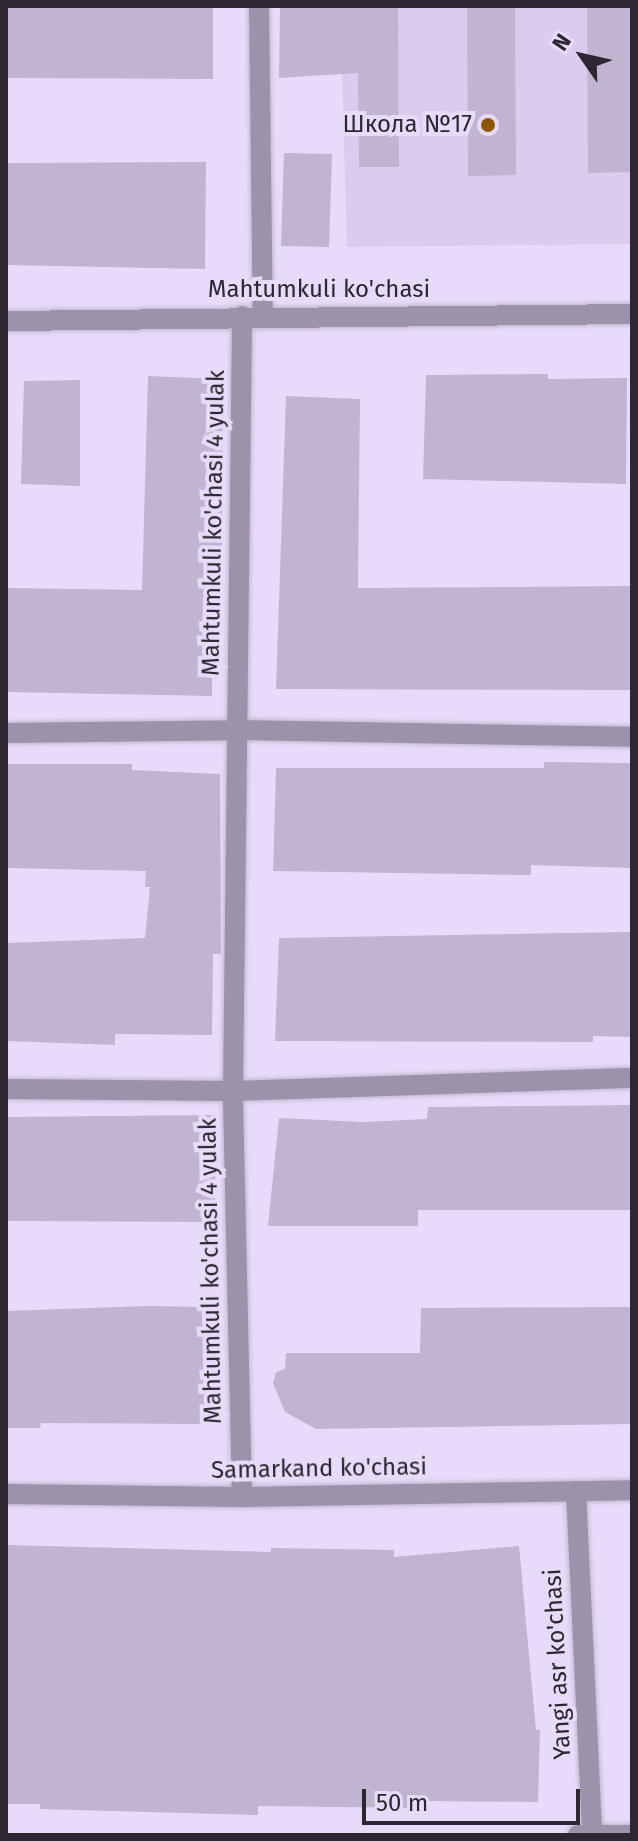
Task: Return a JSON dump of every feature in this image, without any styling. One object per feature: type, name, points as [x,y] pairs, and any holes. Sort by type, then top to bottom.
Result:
[{"type":"street","name":"Mahtumkuli ko'chasi 4 yulak","points":[[242,1497],[233,1091],[238,730],[259,6]]},
{"type":"street","name":"Mahtumkuli ko'chasi","points":[[6,321],[632,314]]},
{"type":"street","points":[[6,733],[238,730],[630,737]]},
{"type":"street","name":"Mahtumkuli ko'chasi 4 yulak","points":[[6,1089],[233,1091],[628,1078]]},
{"type":"street","name":"Samarkand ko'chasi","points":[[6,1494],[242,1497],[632,1490]]},
{"type":"street","name":"Yangi asr ko'chasi","points":[[576,1491],[592,1835]]},
{"type":"street","points":[[578,1835],[632,1835]]},
{"type":"shaded area","name":"Школа №17","points":[[340,6],[632,6],[632,244],[347,247]]},
{"type":"building","points":[[6,6],[213,6],[213,79],[6,78]]},
{"type":"building","points":[[280,6],[398,6],[399,167],[359,167],[358,73],[279,78]]},
{"type":"building","points":[[467,6],[515,6],[516,175],[468,176]]},
{"type":"building","points":[[587,6],[632,6],[632,172],[588,173]]},
{"type":"building","points":[[284,153],[332,154],[329,247],[281,246]]},
{"type":"building","points":[[206,162],[205,269],[6,265],[6,163]]},
{"type":"building","points":[[548,374],[548,379],[627,378],[626,484],[423,479],[426,375]]},
{"type":"building","points":[[148,376],[223,379],[222,550],[213,550],[212,696],[6,692],[6,588],[142,590]]},
{"type":"building","points":[[80,380],[80,486],[21,484],[24,381]]},
{"type":"building","points":[[286,396],[360,399],[358,588],[632,586],[632,690],[276,689]]},
{"type":"building","points":[[544,762],[632,763],[632,868],[531,865],[531,875],[273,871],[276,768],[544,768]]},
{"type":"building","points":[[6,764],[132,764],[132,770],[220,774],[221,954],[213,954],[212,1035],[115,1034],[115,1045],[6,1041],[6,943],[145,938],[150,887],[145,887],[146,871],[6,868]]},
{"type":"building","points":[[632,932],[632,1037],[593,1036],[593,1042],[275,1041],[279,938]]},
{"type":"building","points":[[632,1105],[632,1210],[418,1210],[418,1226],[268,1226],[279,1118],[363,1122],[427,1119],[428,1107]]},
{"type":"building","points":[[216,1115],[215,1222],[6,1221],[6,1117]]},
{"type":"building","points":[[208,1307],[206,1424],[41,1423],[40,1428],[6,1428],[6,1311]]},
{"type":"building","points":[[632,1307],[632,1424],[316,1429],[285,1412],[273,1383],[276,1372],[285,1369],[286,1353],[420,1353],[421,1308]]},
{"type":"building","points":[[6,1545],[271,1552],[271,1548],[394,1550],[394,1557],[519,1546],[536,1730],[540,1730],[538,1802],[418,1801],[418,1808],[258,1806],[258,1815],[40,1809],[40,1804],[6,1804]]},
{"type":"place","name":"Школа №17","points":[[488,125]]}]
